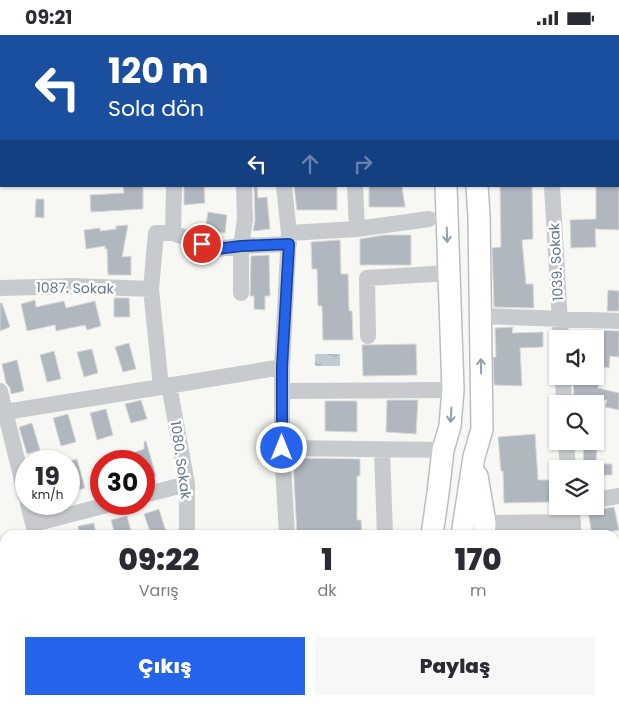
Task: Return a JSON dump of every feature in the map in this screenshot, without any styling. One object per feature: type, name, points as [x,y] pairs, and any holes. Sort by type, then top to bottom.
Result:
[{"type":"main road","points":[[433,530],[443,450],[450,426],[453,390],[446,187]]},
{"type":"main road","points":[[463,530],[474,457],[482,429],[477,187]]},
{"type":"main road","points":[[474,457],[485,529]]},
{"type":"street","points":[[173,233],[174,187]]},
{"type":"street","points":[[241,293],[241,246],[245,220],[244,187]]},
{"type":"street","points":[[284,187],[289,238],[282,367],[282,448],[287,530]]},
{"type":"street","points":[[355,187],[357,229]]},
{"type":"street","name":"1039. Sokak","points":[[552,187],[561,330]]},
{"type":"street","points":[[151,289],[156,233],[173,233],[217,249],[429,219]]},
{"type":"street","points":[[368,336],[367,278],[449,273]]},
{"type":"street","name":"1087. Sokak","points":[[0,288],[73,286],[151,289]]},
{"type":"street","name":"1080. Sokak","points":[[151,289],[165,386],[187,485],[187,530]]},
{"type":"street","points":[[480,316],[619,321]]},
{"type":"street","points":[[5,412],[282,367]]},
{"type":"street","points":[[282,391],[453,390]]},
{"type":"street","points":[[0,391],[15,452]]},
{"type":"street","points":[[282,448],[443,450]]},
{"type":"street","points":[[382,450],[385,530]]},
{"type":"street","points":[[155,492],[187,485]]},
{"type":"street","points":[[604,498],[619,496]]},
{"type":"street","points":[[31,515],[35,529],[90,511]]},
{"type":"street","points":[[485,529],[572,521]]},
{"type":"water","points":[[315,354],[340,354],[340,366],[315,366]]},
{"type":"building","points":[[123,187],[143,187],[143,209],[91,212],[90,195],[124,193]]},
{"type":"building","points":[[184,187],[204,187],[205,203],[184,205]]},
{"type":"building","points":[[254,187],[257,187],[258,198],[267,197],[270,229],[253,231],[255,220]]},
{"type":"building","points":[[294,187],[337,187],[337,210],[297,210]]},
{"type":"building","points":[[369,187],[402,187],[405,207],[369,207]]},
{"type":"building","points":[[500,187],[532,187],[533,239],[522,240],[526,284],[533,284],[534,308],[494,307],[492,248],[501,247]]},
{"type":"building","points":[[596,187],[619,187],[619,230],[595,229],[596,247],[571,248],[570,220],[596,219]]},
{"type":"building","points":[[36,199],[44,199],[44,218],[35,217]]},
{"type":"building","points":[[208,212],[227,215],[225,233],[205,231]]},
{"type":"building","points":[[128,225],[122,257],[131,256],[131,275],[108,275],[107,249],[105,249],[105,246],[86,249],[84,230],[100,228],[100,231],[116,229],[116,226]]},
{"type":"building","points":[[384,235],[411,235],[411,265],[360,265],[360,239]]},
{"type":"building","points":[[340,240],[341,274],[348,274],[349,311],[352,311],[353,340],[323,340],[322,306],[318,306],[317,269],[312,269],[311,242]]},
{"type":"building","points":[[269,255],[270,296],[265,296],[265,310],[254,309],[254,296],[250,296],[251,256]]},
{"type":"building","points":[[608,290],[619,291],[619,311],[607,311]]},
{"type":"building","points":[[114,298],[129,298],[130,317],[114,317]]},
{"type":"building","points":[[35,300],[36,307],[64,301],[66,308],[95,301],[101,326],[87,330],[85,325],[56,331],[55,325],[27,331],[21,304]]},
{"type":"building","points":[[0,303],[2,303],[10,327],[0,331]]},
{"type":"building","points":[[513,327],[512,333],[543,332],[543,347],[520,348],[522,386],[494,385],[493,357],[496,357],[495,328]]},
{"type":"building","points":[[604,330],[619,331],[619,357],[610,356],[609,368],[604,367]]},
{"type":"building","points":[[129,343],[136,369],[123,372],[115,347]]},
{"type":"building","points":[[416,344],[417,375],[363,376],[362,345]]},
{"type":"building","points":[[92,349],[98,373],[84,377],[77,352]]},
{"type":"building","points":[[54,351],[61,379],[47,382],[40,355]]},
{"type":"building","points":[[17,360],[24,391],[11,394],[10,388],[6,383],[2,364]]},
{"type":"building","points":[[573,385],[598,385],[598,388],[619,393],[619,410],[605,407],[607,400],[604,400],[604,395],[574,395]]},
{"type":"building","points":[[141,400],[147,419],[131,423],[125,404]]},
{"type":"building","points":[[387,400],[418,400],[416,434],[386,432]]},
{"type":"building","points":[[325,401],[357,401],[357,432],[325,431]]},
{"type":"building","points":[[106,409],[113,435],[97,440],[90,413]]},
{"type":"building","points":[[68,414],[76,442],[61,446],[53,418]]},
{"type":"building","points":[[32,423],[40,450],[26,450],[19,427]]},
{"type":"building","points":[[535,434],[538,480],[549,480],[549,502],[504,503],[503,471],[501,471],[498,437]]},
{"type":"building","points":[[146,441],[149,450],[141,450],[144,449],[144,442]]},
{"type":"building","points":[[584,450],[597,450],[596,460],[583,460]]},
{"type":"building","points":[[294,458],[360,459],[360,476],[357,476],[357,520],[361,520],[362,530],[297,530]]},
{"type":"building","points":[[604,464],[612,464],[612,475],[604,475]]},
{"type":"building","points":[[80,470],[85,488],[80,490]]},
{"type":"building","points":[[614,507],[619,530],[591,530],[589,515],[604,515],[604,509]]},
{"type":"building","points":[[159,509],[165,530],[149,530],[144,515],[155,515],[155,510]]},
{"type":"building","points":[[127,516],[131,530],[114,530],[111,520]]},
{"type":"building","points":[[94,523],[95,530],[78,530],[78,526]]},
{"type":"route","points":[[202,244],[217,249],[289,244],[282,367],[282,448]]}]
